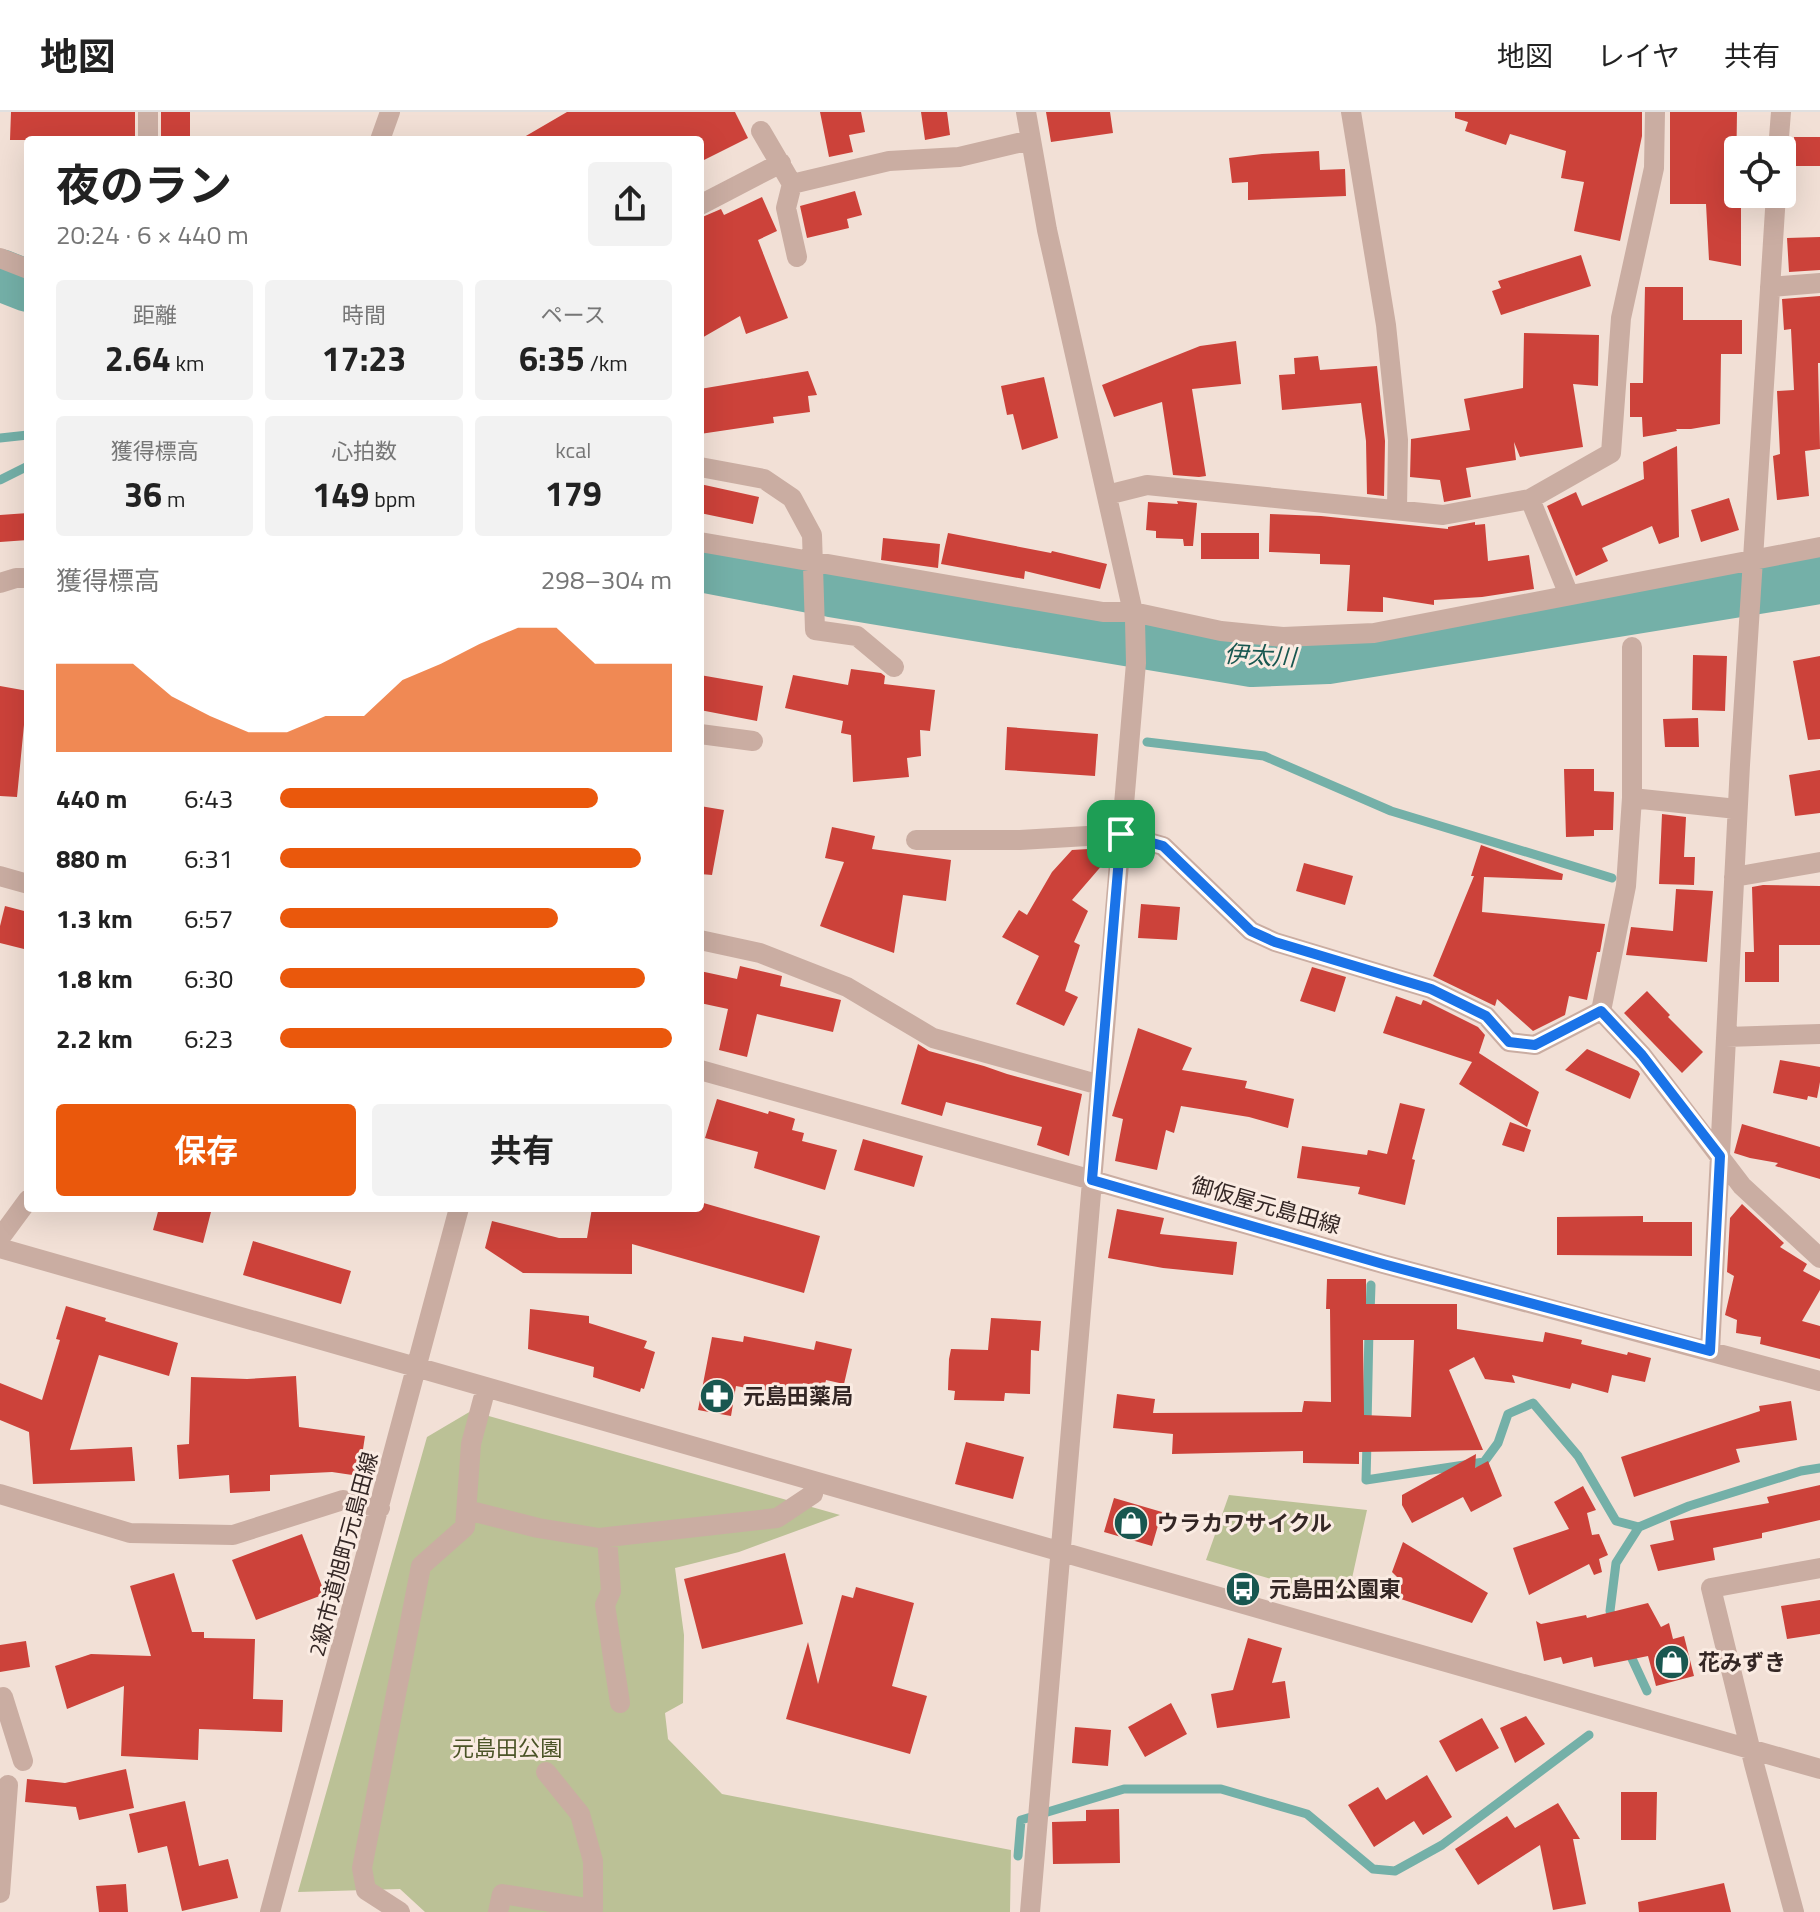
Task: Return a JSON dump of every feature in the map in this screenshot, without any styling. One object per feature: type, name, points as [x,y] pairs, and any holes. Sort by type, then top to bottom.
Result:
[{"type":"street","points":[[148,112],[148,136]]},
{"type":"street","points":[[381,136],[390,112]]},
{"type":"street","points":[[1026,112],[1047,230],[1134,616],[1136,663],[1030,1912]]},
{"type":"street","points":[[1351,112],[1386,325],[1398,440],[1397,510]]},
{"type":"street","points":[[1107,495],[1147,485],[1443,515],[1530,499],[1611,453],[1621,318],[1654,168],[1655,112]]},
{"type":"street","points":[[1779,136],[1781,112]]},
{"type":"street","points":[[761,131],[792,184],[786,208],[797,257]]},
{"type":"street","points":[[792,184],[889,161],[959,157],[1031,140]]},
{"type":"street","points":[[704,203],[781,163]]},
{"type":"street","points":[[1710,1351],[1737,809],[1775,208]]},
{"type":"street","points":[[0,258],[24,267]]},
{"type":"street","points":[[1770,287],[1820,283]]},
{"type":"street","points":[[704,468],[764,479],[792,498],[812,535],[815,630],[857,636],[894,667]]},
{"type":"street","points":[[1530,499],[1569,595]]},
{"type":"street","points":[[704,543],[1103,612],[1221,631],[1283,637],[1374,633],[1569,595],[1753,564],[1820,547]]},
{"type":"street","points":[[0,583],[24,578]]},
{"type":"street","points":[[1601,1011],[1626,886],[1632,798],[1632,647]]},
{"type":"street","points":[[704,735],[753,741]]},
{"type":"street","points":[[1632,798],[1737,809]]},
{"type":"street","points":[[916,840],[1020,840],[1121,834],[1163,846],[1251,931],[1275,942],[1431,989],[1486,1016],[1509,1042],[1535,1045],[1601,1011]]},
{"type":"street","points":[[1734,877],[1820,862]]},
{"type":"street","points":[[0,876],[24,883]]},
{"type":"street","points":[[704,941],[760,953],[847,987],[933,1038],[1100,1085]]},
{"type":"street","points":[[1601,1011],[1642,1055],[1742,1186],[1820,1258]]},
{"type":"street","points":[[1726,1037],[1820,1034]]},
{"type":"street","name":"御仮屋元島田線","points":[[704,1071],[1383,1264],[1820,1381]]},
{"type":"street","points":[[0,1238],[24,1205]]},
{"type":"street","name":"2級市道旭町元島田線","points":[[270,1912],[458,1212]]},
{"type":"street","points":[[0,1248],[1820,1769]]},
{"type":"street","points":[[400,1912],[366,1890],[362,1868],[421,1566],[465,1527],[471,1444],[483,1399]]},
{"type":"street","points":[[0,1494],[130,1533],[233,1535],[343,1500],[380,1508]]},
{"type":"street","points":[[467,1510],[538,1528],[599,1538],[777,1518],[813,1494]]},
{"type":"street","points":[[607,1537],[611,1591],[605,1605],[620,1703]]},
{"type":"street","points":[[1794,1912],[1711,1588],[1820,1568]]},
{"type":"street","points":[[0,1698],[3,1697],[23,1761]]},
{"type":"street","points":[[498,1912],[502,1894],[593,1909],[593,1861],[580,1814],[546,1772]]},
{"type":"street","points":[[0,1893],[8,1785]]},
{"type":"green space","name":"元島田公園","points":[[471,1411],[840,1515],[739,1552],[675,1568],[684,1635],[683,1703],[665,1713],[668,1739],[722,1794],[1011,1850],[1010,1912],[425,1912],[400,1889],[298,1892],[427,1437]]},
{"type":"green space","points":[[1229,1495],[1367,1510],[1347,1601],[1206,1560]]},
{"type":"building","points":[[11,112],[135,112],[135,136],[24,136],[24,140],[10,140]]},
{"type":"building","points":[[161,112],[190,112],[190,136],[161,136]]},
{"type":"building","points":[[567,112],[735,112],[748,138],[704,160],[704,136],[526,136]]},
{"type":"building","points":[[820,112],[861,112],[865,132],[849,135],[853,152],[829,157]]},
{"type":"building","points":[[921,112],[947,112],[950,135],[925,140]]},
{"type":"building","points":[[1046,112],[1110,112],[1113,133],[1051,142]]},
{"type":"building","points":[[1455,112],[1642,112],[1642,136],[1620,241],[1574,231],[1584,182],[1561,178],[1566,151],[1510,134],[1506,145],[1465,131],[1468,122],[1455,118]]},
{"type":"building","points":[[1670,112],[1737,112],[1737,136],[1724,136],[1724,208],[1741,208],[1741,266],[1709,260],[1706,204],[1670,204]]},
{"type":"building","points":[[1796,137],[1820,137],[1820,166],[1796,166]]},
{"type":"building","points":[[1319,151],[1320,170],[1345,169],[1346,196],[1248,200],[1248,182],[1232,183],[1229,158]]},
{"type":"building","points":[[855,191],[862,215],[847,219],[849,228],[807,238],[800,206]]},
{"type":"building","points":[[762,197],[777,231],[758,240],[788,318],[746,334],[740,316],[704,337],[704,216],[721,209],[724,215]]},
{"type":"building","points":[[1820,237],[1820,270],[1789,272],[1787,238]]},
{"type":"building","points":[[1581,255],[1591,286],[1501,315],[1492,291],[1501,288],[1498,281]]},
{"type":"building","points":[[1645,287],[1683,287],[1683,320],[1742,320],[1742,354],[1721,354],[1720,424],[1643,437],[1642,417],[1630,417],[1630,383],[1643,383]]},
{"type":"building","points":[[1820,296],[1820,449],[1805,451],[1809,496],[1777,500],[1773,456],[1780,454],[1777,391],[1794,390],[1791,329],[1784,330],[1782,299]]},
{"type":"building","points":[[1524,333],[1599,335],[1598,386],[1573,384],[1583,447],[1520,457],[1514,442],[1516,460],[1466,468],[1471,497],[1444,502],[1440,480],[1410,477],[1411,439],[1470,430],[1464,399],[1523,388]]},
{"type":"building","points":[[1236,341],[1241,384],[1192,389],[1206,476],[1173,475],[1162,402],[1114,417],[1102,385],[1200,346]]},
{"type":"building","points":[[1318,356],[1320,370],[1377,366],[1385,441],[1384,496],[1367,494],[1366,441],[1361,403],[1282,410],[1279,375],[1295,374],[1294,358]]},
{"type":"building","points":[[808,371],[817,395],[808,396],[810,412],[773,417],[774,423],[704,433],[704,388]]},
{"type":"building","points":[[1044,377],[1058,438],[1022,450],[1013,414],[1007,415],[1001,386]]},
{"type":"building","points":[[1677,446],[1679,537],[1659,544],[1652,526],[1602,548],[1608,561],[1576,576],[1547,506],[1576,492],[1582,506],[1644,479],[1643,462]]},
{"type":"building","points":[[704,485],[759,497],[753,524],[704,514]]},
{"type":"building","points":[[1729,498],[1739,530],[1701,542],[1691,510]]},
{"type":"building","points":[[1177,501],[1197,503],[1193,546],[1184,546],[1183,539],[1156,538],[1156,531],[1146,530],[1148,502],[1178,504]]},
{"type":"building","points":[[24,513],[24,540],[0,542],[0,515]]},
{"type":"building","points":[[1270,514],[1448,529],[1475,522],[1475,525],[1485,524],[1488,561],[1529,555],[1534,589],[1434,600],[1434,605],[1383,597],[1383,612],[1347,611],[1350,565],[1320,564],[1320,554],[1269,552]]},
{"type":"building","points":[[948,533],[1107,564],[1100,589],[1025,571],[1024,579],[941,564]]},
{"type":"building","points":[[1201,533],[1259,533],[1259,559],[1201,559]]},
{"type":"building","points":[[883,538],[940,544],[938,568],[881,560]]},
{"type":"building","points":[[1693,655],[1727,656],[1725,711],[1692,710]]},
{"type":"building","points":[[1820,656],[1820,739],[1808,740],[1793,661]]},
{"type":"building","points":[[851,669],[881,673],[885,676],[884,684],[935,690],[930,731],[920,730],[921,756],[907,758],[909,777],[853,782],[851,735],[841,733],[843,721],[785,708],[793,675],[848,685]]},
{"type":"building","points":[[704,676],[763,686],[757,721],[704,711]]},
{"type":"building","points":[[0,686],[24,690],[24,725],[17,797],[0,796]]},
{"type":"building","points":[[1698,718],[1699,747],[1665,747],[1663,719]]},
{"type":"building","points":[[1007,727],[1098,734],[1095,776],[1005,770]]},
{"type":"building","points":[[1564,769],[1594,769],[1594,791],[1614,792],[1613,830],[1594,830],[1594,836],[1566,837]]},
{"type":"building","points":[[1820,770],[1820,813],[1795,816],[1789,775]]},
{"type":"building","points":[[704,807],[724,810],[712,875],[704,874]]},
{"type":"building","points":[[1662,814],[1686,817],[1684,857],[1695,857],[1694,885],[1659,884]]},
{"type":"building","points":[[832,827],[875,836],[872,849],[951,860],[946,901],[903,895],[894,953],[820,926],[844,862],[825,858]]},
{"type":"building","points":[[1481,845],[1563,874],[1562,880],[1484,877],[1482,912],[1605,924],[1587,1000],[1569,996],[1565,1015],[1533,1031],[1497,999],[1495,1006],[1433,976],[1474,876],[1471,876]]},
{"type":"building","points":[[1088,849],[1104,863],[1072,900],[1088,911],[1074,942],[1080,945],[1065,991],[1078,997],[1064,1026],[1016,1004],[1039,956],[1002,937],[1019,910],[1027,915],[1052,872],[1072,850]]},
{"type":"building","points":[[1304,863],[1353,876],[1345,905],[1296,891]]},
{"type":"building","points":[[1820,886],[1820,945],[1779,945],[1779,982],[1745,982],[1745,952],[1754,952],[1752,887]]},
{"type":"building","points":[[1676,889],[1713,891],[1707,962],[1626,955],[1631,927],[1673,931]]},
{"type":"building","points":[[1141,904],[1180,907],[1177,940],[1138,938]]},
{"type":"building","points":[[5,906],[24,911],[24,949],[0,943]]},
{"type":"building","points":[[740,966],[782,976],[780,986],[841,1000],[833,1032],[757,1014],[747,1057],[719,1050],[728,1009],[704,1004],[704,972],[737,979]]},
{"type":"building","points":[[1312,967],[1346,977],[1335,1012],[1300,1001]]},
{"type":"building","points":[[1647,991],[1703,1052],[1682,1073],[1624,1013]]},
{"type":"building","points":[[1396,996],[1421,1005],[1423,1000],[1426,1001],[1478,1027],[1485,1035],[1479,1053],[1539,1092],[1527,1127],[1459,1084],[1472,1062],[1383,1033]]},
{"type":"building","points":[[1138,1028],[1192,1048],[1182,1070],[1247,1081],[1245,1088],[1294,1099],[1288,1128],[1249,1117],[1181,1106],[1174,1133],[1166,1130],[1157,1170],[1115,1161],[1123,1119],[1112,1116]]},
{"type":"building","points":[[918,1044],[929,1051],[1082,1094],[1069,1156],[1037,1145],[1042,1127],[946,1102],[942,1116],[901,1104]]},
{"type":"building","points":[[1587,1049],[1638,1071],[1640,1074],[1630,1099],[1565,1070]]},
{"type":"building","points":[[1780,1060],[1820,1067],[1817,1098],[1808,1096],[1807,1100],[1773,1093]]},
{"type":"building","points":[[717,1099],[793,1118],[792,1130],[804,1133],[802,1141],[837,1150],[825,1190],[754,1168],[758,1152],[705,1138]]},
{"type":"building","points":[[1400,1103],[1425,1109],[1412,1159],[1415,1160],[1405,1205],[1358,1194],[1360,1187],[1297,1178],[1302,1146],[1367,1155],[1368,1150],[1387,1154]]},
{"type":"building","points":[[1510,1122],[1531,1130],[1524,1152],[1502,1145]]},
{"type":"building","points":[[1742,1124],[1820,1147],[1820,1179],[1775,1166],[1778,1163],[1734,1153]]},
{"type":"building","points":[[863,1139],[923,1156],[914,1187],[854,1170]]},
{"type":"building","points":[[704,1203],[820,1236],[804,1293],[632,1244],[632,1274],[523,1273],[485,1248],[492,1221],[559,1238],[587,1238],[591,1212],[704,1212]]},
{"type":"building","points":[[1742,1204],[1784,1243],[1780,1247],[1807,1264],[1803,1271],[1820,1280],[1820,1290],[1802,1321],[1820,1326],[1820,1359],[1760,1344],[1761,1337],[1736,1333],[1737,1320],[1725,1315],[1734,1276],[1727,1272],[1730,1218]]},
{"type":"building","points":[[1117,1209],[1164,1218],[1160,1234],[1237,1242],[1233,1275],[1163,1268],[1108,1258]]},
{"type":"building","points":[[158,1212],[211,1212],[203,1243],[153,1230]]},
{"type":"building","points":[[1643,1216],[1643,1222],[1692,1222],[1692,1256],[1557,1255],[1557,1217]]},
{"type":"building","points":[[253,1241],[351,1271],[341,1304],[243,1275]]},
{"type":"building","points":[[1327,1279],[1366,1279],[1366,1304],[1457,1304],[1457,1329],[1543,1342],[1545,1332],[1582,1340],[1581,1344],[1651,1358],[1645,1382],[1612,1375],[1608,1393],[1572,1383],[1570,1389],[1512,1375],[1515,1383],[1485,1379],[1474,1357],[1449,1370],[1483,1450],[1359,1452],[1359,1464],[1303,1463],[1303,1451],[1172,1454],[1173,1434],[1113,1428],[1117,1394],[1155,1399],[1153,1413],[1302,1412],[1304,1401],[1331,1402],[1330,1309],[1326,1309]],"holes":[[[1363,1340],[1414,1340],[1411,1417],[1364,1415]]]},
{"type":"building","points":[[66,1306],[178,1343],[169,1376],[99,1355],[70,1450],[132,1447],[135,1481],[33,1484],[29,1432],[0,1420],[0,1383],[42,1400],[60,1340],[56,1339]]},
{"type":"building","points":[[530,1309],[589,1316],[589,1323],[647,1341],[644,1348],[655,1352],[644,1389],[641,1388],[640,1392],[593,1377],[594,1367],[528,1349]]},
{"type":"building","points":[[991,1318],[1041,1321],[1039,1351],[1031,1350],[1030,1394],[1005,1393],[1004,1401],[954,1400],[955,1391],[948,1390],[951,1349],[988,1350]]},
{"type":"building","points":[[744,1336],[814,1350],[816,1341],[852,1349],[844,1384],[826,1380],[824,1388],[803,1383],[800,1398],[736,1386],[731,1416],[698,1410],[712,1337],[743,1342]]},
{"type":"building","points":[[296,1376],[299,1427],[365,1436],[359,1476],[332,1472],[270,1475],[270,1491],[230,1493],[229,1475],[179,1479],[177,1445],[189,1444],[191,1377],[247,1379]]},
{"type":"building","points":[[1791,1401],[1797,1440],[1736,1449],[1740,1462],[1634,1497],[1621,1457],[1760,1411],[1759,1406]]},
{"type":"building","points":[[966,1442],[1024,1457],[1013,1499],[955,1484]]},
{"type":"building","points":[[1476,1454],[1475,1468],[1488,1461],[1502,1496],[1471,1512],[1463,1497],[1412,1523],[1402,1505],[1402,1495]]},
{"type":"building","points":[[1820,1485],[1820,1520],[1762,1533],[1762,1538],[1713,1548],[1715,1560],[1658,1571],[1650,1545],[1674,1540],[1670,1521],[1769,1503],[1767,1497]]},
{"type":"building","points":[[1583,1486],[1596,1510],[1587,1513],[1592,1535],[1599,1534],[1608,1555],[1599,1559],[1602,1572],[1594,1575],[1589,1564],[1529,1595],[1513,1548],[1569,1529],[1554,1502]]},
{"type":"building","points":[[1114,1498],[1162,1512],[1152,1546],[1104,1532]]},
{"type":"building","points":[[302,1534],[325,1594],[256,1620],[232,1560]]},
{"type":"building","points":[[1403,1542],[1488,1593],[1472,1623],[1398,1598],[1400,1580],[1392,1572]]},
{"type":"building","points":[[785,1553],[803,1624],[702,1649],[684,1579]]},
{"type":"building","points":[[174,1573],[192,1632],[204,1632],[204,1638],[255,1639],[253,1699],[283,1700],[282,1732],[199,1729],[198,1760],[121,1756],[124,1686],[67,1709],[55,1666],[91,1654],[151,1656],[130,1586]]},
{"type":"building","points":[[856,1587],[914,1603],[892,1686],[927,1696],[910,1754],[786,1719],[808,1642],[818,1684],[842,1595],[853,1598]]},
{"type":"building","points":[[1820,1600],[1820,1634],[1787,1639],[1781,1606]]},
{"type":"building","points":[[1648,1603],[1661,1627],[1669,1623],[1673,1639],[1684,1636],[1694,1676],[1656,1686],[1648,1656],[1594,1667],[1592,1657],[1563,1664],[1561,1657],[1544,1661],[1536,1621],[1541,1624],[1586,1615],[1587,1618]]},
{"type":"building","points":[[1248,1638],[1282,1648],[1272,1683],[1285,1681],[1290,1718],[1217,1728],[1211,1694],[1233,1690]]},
{"type":"building","points":[[26,1641],[30,1667],[0,1672],[0,1645]]},
{"type":"building","points":[[1171,1703],[1187,1734],[1145,1757],[1128,1727]]},
{"type":"building","points":[[1526,1716],[1545,1744],[1515,1763],[1500,1728]]},
{"type":"building","points":[[1482,1718],[1499,1748],[1456,1772],[1439,1741]]},
{"type":"building","points":[[1075,1727],[1111,1730],[1108,1766],[1072,1763]]},
{"type":"building","points":[[126,1769],[134,1808],[79,1820],[76,1807],[25,1802],[27,1779],[65,1783]]},
{"type":"building","points":[[1427,1775],[1452,1817],[1423,1835],[1414,1821],[1374,1847],[1348,1805],[1378,1787],[1386,1800]]},
{"type":"building","points":[[1621,1792],[1657,1792],[1656,1840],[1621,1840]]},
{"type":"building","points":[[185,1801],[199,1866],[228,1859],[238,1898],[182,1911],[167,1846],[138,1853],[129,1814]]},
{"type":"building","points":[[1558,1803],[1580,1839],[1573,1839],[1586,1904],[1553,1910],[1540,1845],[1478,1885],[1455,1849],[1507,1816],[1515,1828]]},
{"type":"building","points":[[1119,1809],[1120,1863],[1053,1864],[1052,1822],[1086,1821],[1086,1810]]},
{"type":"building","points":[[1724,1883],[1731,1912],[1639,1912],[1638,1902]]},
{"type":"building","points":[[126,1884],[128,1912],[99,1912],[96,1886]]},
{"type":"waterway","name":"伊太川","points":[[0,275],[24,284]]},
{"type":"waterway","points":[[0,438],[24,435]]},
{"type":"waterway","points":[[0,480],[24,468]]},
{"type":"waterway","name":"伊太川","points":[[704,567],[1252,661],[1328,658],[1820,578]]},
{"type":"waterway","points":[[1147,742],[1264,756],[1391,811],[1612,878]]},
{"type":"waterway","points":[[1370,1314],[1371,1285]]},
{"type":"waterway","points":[[1367,1426],[1369,1329]]},
{"type":"waterway","points":[[1367,1441],[1366,1480],[1484,1462],[1498,1443],[1508,1414],[1533,1403],[1578,1456],[1616,1521],[1639,1527]]},
{"type":"waterway","points":[[1615,1623],[1610,1611],[1616,1563],[1639,1527],[1689,1506],[1801,1471],[1820,1468]]},
{"type":"waterway","points":[[1628,1650],[1647,1691]]},
{"type":"waterway","points":[[1018,1856],[1021,1820],[1124,1789],[1221,1789],[1307,1814],[1373,1869],[1395,1871],[1442,1845],[1589,1735]]},
{"type":"place","name":"元島田薬局","points":[[717,1396]]},
{"type":"place","name":"ウラカワサイクル","points":[[1131,1523]]},
{"type":"place","name":"元島田公園東","points":[[1243,1589]]},
{"type":"place","name":"花みずき","points":[[1672,1662]]},
{"type":"route","points":[[1121,834],[1163,846],[1251,931],[1275,942],[1431,989],[1486,1016],[1509,1042],[1535,1045],[1601,1011],[1642,1055],[1720,1156],[1710,1351],[1383,1264],[1092,1180],[1121,834]]}]
